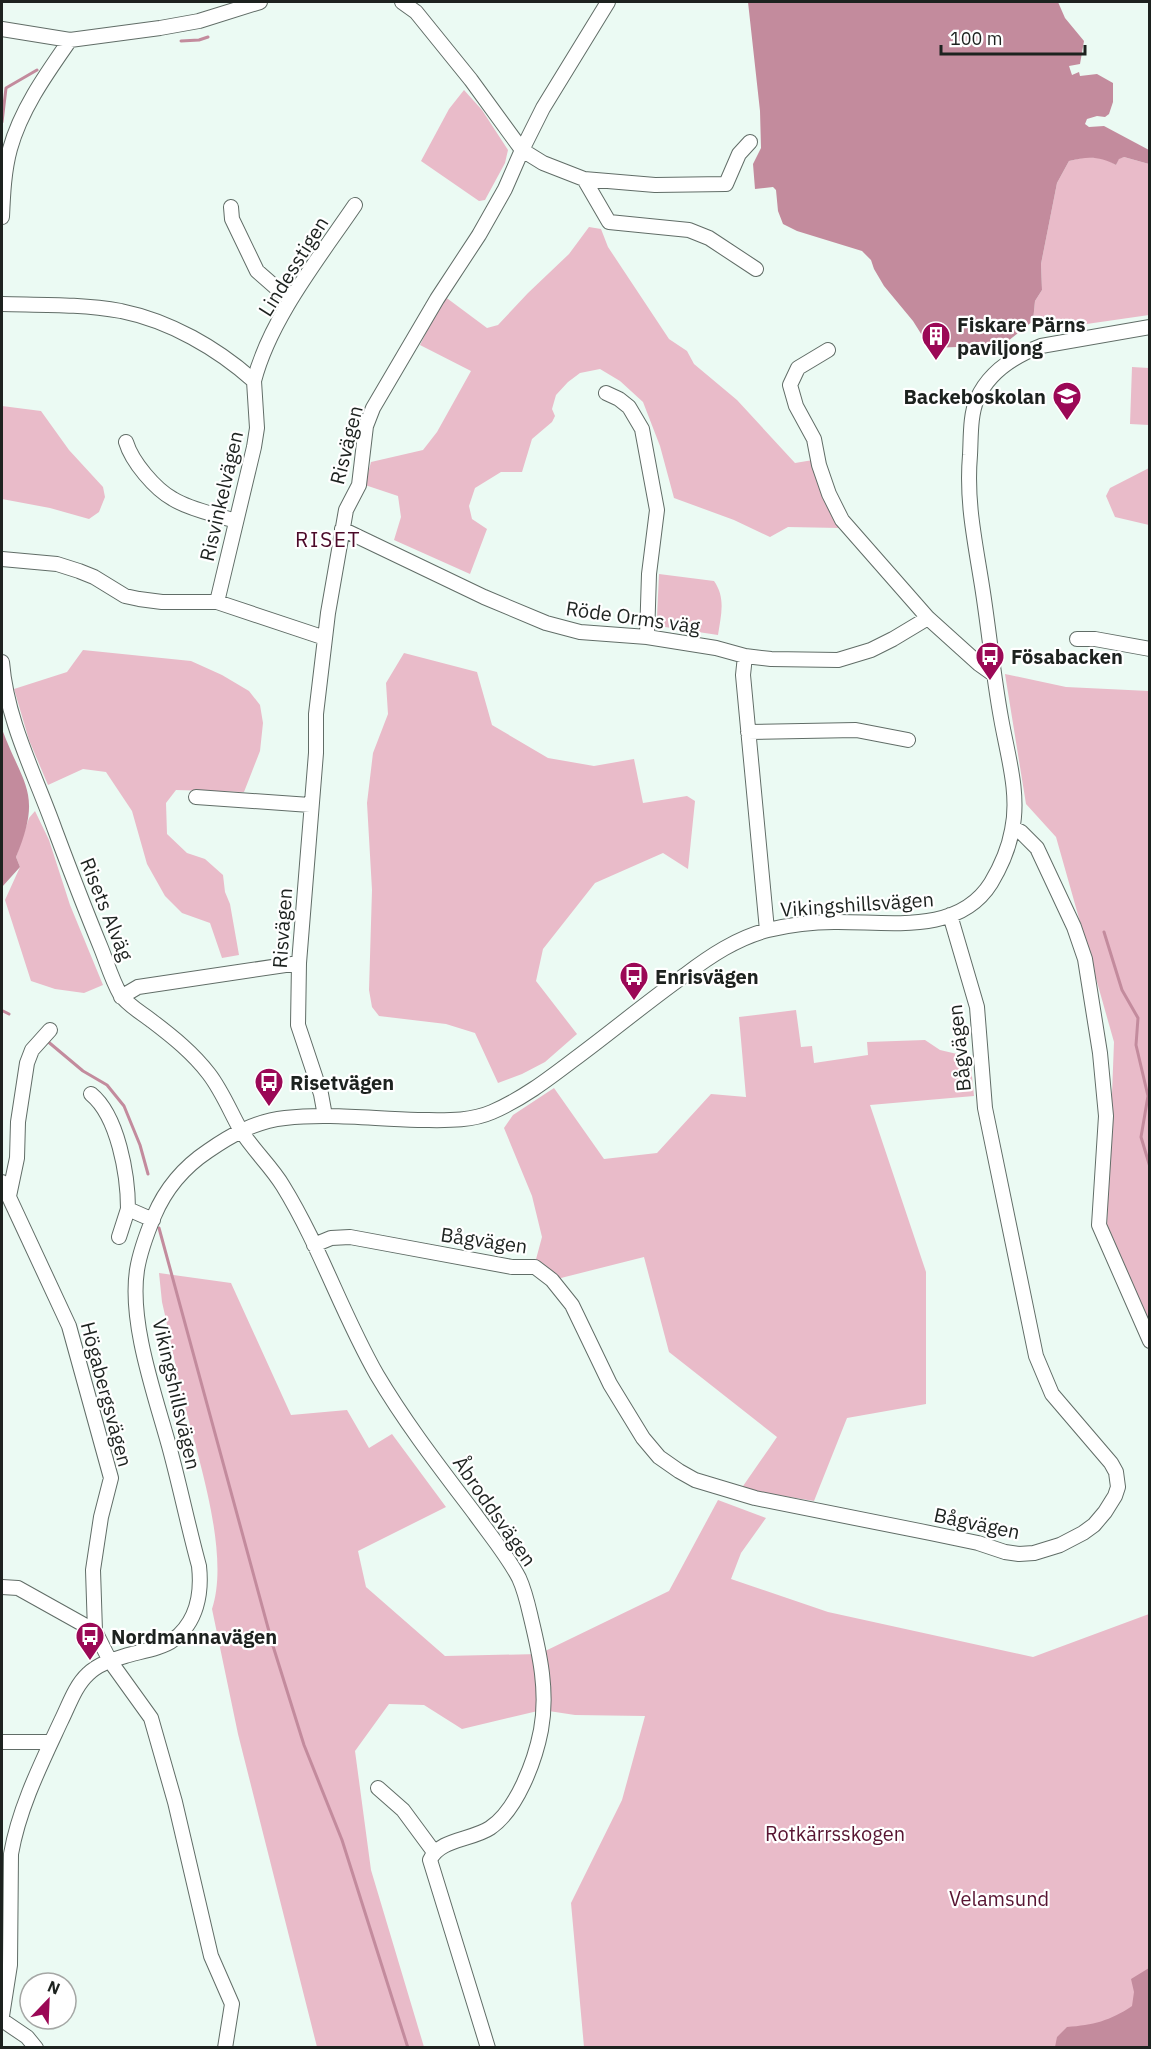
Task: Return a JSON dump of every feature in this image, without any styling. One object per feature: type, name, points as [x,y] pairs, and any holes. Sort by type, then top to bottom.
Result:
[{"type":"street","points":[[2,29],[70,40],[199,21],[260,2]]},
{"type":"street","points":[[402,2],[416,12],[471,80],[522,150],[543,163],[584,179],[655,185],[726,184],[739,154],[750,142]]},
{"type":"street","name":"Risvägen","points":[[325,1116],[321,1094],[298,1025],[298,963],[316,753],[316,714],[325,638],[346,510],[359,485],[366,426],[373,408],[505,189],[543,108],[608,2]]},
{"type":"street","points":[[2,217],[7,162],[16,131],[28,106],[70,40]]},
{"type":"street","points":[[584,179],[609,222],[660,225],[689,230],[709,238],[756,269]]},
{"type":"street","name":"Lindesstigen","points":[[254,381],[258,365],[290,300],[355,206]]},
{"type":"street","points":[[231,207],[232,219],[257,271],[290,300]]},
{"type":"street","points":[[2,304],[88,308],[121,312],[149,319],[185,334],[212,349],[254,381]]},
{"type":"street","name":"Vikingshillsvägen","points":[[2,2018],[10,1965],[12,1846],[24,1805],[51,1742],[81,1682],[89,1673],[110,1661],[172,1641],[184,1630],[195,1612],[201,1582],[199,1566],[138,1324],[137,1268],[143,1244],[164,1197],[183,1171],[207,1151],[264,1121],[325,1116],[438,1120],[486,1115],[534,1090],[696,966],[736,941],[767,930],[828,922],[918,923],[934,921],[977,900],[988,888],[1000,864],[1013,828],[1014,793],[993,674],[969,497],[975,404],[983,388],[996,373],[1016,356],[1025,352],[1041,346],[1149,327]]},
{"type":"street","points":[[828,350],[798,368],[790,385],[796,406],[814,439],[819,465],[829,494],[843,520],[928,618],[993,674]]},
{"type":"street","name":"Risvinkelvägen","points":[[217,602],[254,447],[257,428],[254,381]]},
{"type":"street","points":[[606,393],[629,407],[642,429],[657,510],[649,574],[646,637]]},
{"type":"street","points":[[126,442],[131,456],[141,470],[165,494],[184,504],[235,521]]},
{"type":"street","name":"Röde Orms väg","points":[[342,530],[484,597],[564,629],[580,632],[646,637],[771,659],[838,660],[885,643],[928,618]]},
{"type":"street","points":[[2,559],[57,564],[94,577],[125,596],[139,599],[217,602],[325,638]]},
{"type":"street","points":[[1077,639],[1095,639],[1149,649]]},
{"type":"street","points":[[745,656],[743,675],[767,930]]},
{"type":"street","name":"Risets Alväg","points":[[2,662],[8,704],[24,756],[48,810],[82,904],[121,997],[195,1057],[222,1093],[242,1131]]},
{"type":"street","points":[[748,732],[856,730],[908,740]]},
{"type":"street","points":[[196,797],[310,805]]},
{"type":"street","points":[[1013,828],[1021,832],[1037,848],[1074,927],[1085,959],[1100,1053],[1106,1116],[1100,1225],[1149,1341]]},
{"type":"street","name":"Bågvägen","points":[[314,1245],[331,1238],[350,1237],[512,1267],[535,1267],[552,1280],[572,1305],[610,1384],[643,1438],[659,1457],[695,1480],[755,1498],[978,1543],[1005,1552],[1034,1553],[1071,1540],[1094,1525],[1105,1512],[1115,1496],[1117,1480],[1111,1463],[1052,1394],[1038,1365],[985,1108],[977,1007],[950,915]]},
{"type":"street","points":[[121,997],[138,987],[298,963]]},
{"type":"street","points":[[9,1196],[17,1158],[18,1122],[27,1063],[32,1050],[50,1030]]},
{"type":"street","points":[[91,1094],[107,1112],[118,1143],[127,1184],[128,1209],[119,1237]]},
{"type":"street","name":"Åbroddsvägen","points":[[242,1131],[282,1184],[377,1374],[401,1412],[502,1551],[525,1594],[539,1648],[544,1687],[541,1730],[533,1759],[523,1786],[505,1816],[476,1836],[444,1846],[434,1852]]},
{"type":"street","name":"Högabergsvägen","points":[[2,1182],[69,1326],[111,1478],[101,1517],[93,1570],[95,1631],[110,1661]]},
{"type":"street","points":[[128,1209],[153,1220]]},
{"type":"street","points":[[2,1587],[18,1588],[95,1631]]},
{"type":"street","points":[[110,1661],[151,1718],[178,1813],[212,1956],[232,2004],[225,2048]]},
{"type":"street","points":[[2,1742],[51,1742]]},
{"type":"street","points":[[378,1788],[403,1810],[434,1852],[430,1860],[488,2048]]},
{"type":"street","points":[[2,2018],[27,2037],[36,2048]]},
{"type":"green space","points":[[464,90],[482,110],[508,150],[505,163],[485,200],[479,201],[421,161],[449,109]]},
{"type":"green space","points":[[1086,157],[1104,158],[1116,165],[1119,158],[1124,157],[1149,164],[1149,315],[1045,330],[1033,321],[1035,301],[1042,290],[1041,264],[1057,183],[1069,161]]},
{"type":"green space","points":[[589,227],[601,229],[608,247],[669,339],[687,351],[694,364],[737,400],[795,463],[813,460],[820,487],[840,528],[788,527],[770,537],[734,520],[674,498],[660,446],[643,402],[620,381],[600,369],[580,373],[556,395],[552,409],[555,416],[552,422],[532,439],[522,472],[501,472],[475,488],[469,506],[472,519],[487,529],[470,574],[394,540],[401,517],[398,496],[365,485],[371,462],[423,450],[437,432],[471,371],[420,345],[444,296],[487,328],[498,325],[569,254]]},
{"type":"green space","points":[[1132,367],[1149,368],[1149,425],[1130,424]]},
{"type":"green space","points":[[2,406],[41,411],[69,450],[103,487],[105,497],[99,512],[89,519],[50,508],[2,499]]},
{"type":"green space","points":[[1149,468],[1149,525],[1115,517],[1106,496],[1110,488]]},
{"type":"green space","points":[[659,574],[714,581],[721,600],[718,635],[665,627],[657,617]]},
{"type":"green space","points":[[83,650],[191,661],[222,675],[249,691],[260,705],[263,723],[260,751],[244,792],[176,790],[166,803],[167,834],[187,853],[205,859],[223,875],[239,955],[222,958],[210,923],[182,913],[165,896],[147,864],[132,811],[106,772],[83,769],[48,785],[29,740],[14,689],[67,672]]},
{"type":"green space","points":[[404,653],[477,672],[492,725],[548,758],[594,766],[634,759],[643,803],[687,796],[695,801],[688,869],[663,853],[595,883],[543,949],[536,981],[577,1034],[545,1062],[498,1083],[475,1033],[446,1024],[379,1016],[372,1007],[369,990],[372,890],[367,803],[373,753],[388,714],[386,683]]},
{"type":"green space","points":[[1005,674],[1066,687],[1149,691],[1149,1322],[1107,1224],[1114,1042],[1056,837],[1026,804]]},
{"type":"green space","points":[[35,811],[49,840],[70,905],[103,985],[84,993],[55,989],[31,981],[5,900],[20,867],[16,857],[29,818]]},
{"type":"green space","points":[[796,1010],[801,1047],[812,1046],[814,1063],[868,1055],[867,1042],[925,1040],[940,1050],[970,1057],[974,1096],[870,1105],[926,1272],[926,1404],[847,1418],[814,1501],[741,1489],[777,1437],[669,1352],[644,1257],[557,1279],[535,1263],[542,1237],[532,1196],[504,1128],[513,1115],[554,1088],[604,1159],[657,1153],[711,1094],[746,1097],[739,1017]]},
{"type":"green space","name":"Rotkärrsskogen","points":[[159,1273],[231,1283],[291,1415],[347,1410],[369,1448],[392,1434],[446,1507],[358,1551],[366,1587],[445,1656],[539,1654],[669,1591],[718,1500],[766,1518],[741,1553],[731,1579],[828,1612],[1033,1657],[1149,1614],[1149,2047],[584,2047],[571,1903],[622,1800],[645,1716],[575,1715],[542,1710],[462,1729],[424,1705],[389,1704],[355,1751],[371,1870],[424,2047],[317,2047],[238,1734],[212,1609],[217,1587],[215,1536],[162,1302]]},
{"type":"shaded area","points":[[748,2],[1058,2],[1065,18],[1084,41],[1080,64],[1069,66],[1072,75],[1079,72],[1080,76],[1097,74],[1113,83],[1113,102],[1109,114],[1105,117],[1097,116],[1087,119],[1085,124],[1089,127],[1104,126],[1149,150],[1149,164],[1124,157],[1119,159],[1116,165],[1093,158],[1069,161],[1057,183],[1041,264],[1042,290],[1035,301],[1033,321],[1003,345],[988,348],[981,342],[975,342],[971,354],[957,347],[930,348],[913,321],[884,286],[871,260],[862,251],[797,231],[783,224],[778,211],[776,190],[773,187],[755,189],[753,164],[761,148],[760,111]]},
{"type":"shaded area","points":[[2,729],[23,777],[29,803],[24,835],[16,857],[20,867],[2,887]]},
{"type":"shaded area","points":[[1149,1968],[1149,2047],[1055,2047],[1057,2037],[1067,2027],[1101,2021],[1132,2006],[1134,1992],[1131,1979]]},
{"type":"waterway","points":[[181,41],[208,37]]},
{"type":"waterway","points":[[2,122],[6,88],[37,70]]},
{"type":"waterway","points":[[1104,932],[1122,990],[1138,1018],[1136,1045],[1148,1096],[1141,1137],[1150,1167]]},
{"type":"waterway","points":[[3,1011],[9,1014]]},
{"type":"waterway","points":[[46,1040],[83,1071],[107,1085],[124,1106],[140,1145],[148,1174]]},
{"type":"waterway","points":[[159,1228],[273,1646],[304,1745],[342,1840],[408,2048]]},
{"type":"place","name":"Fiskare Pärns paviljong","points":[[936,362]]},
{"type":"place","name":"Backeboskolan","points":[[1067,422]]},
{"type":"place","name":"Fösabacken","points":[[990,682]]},
{"type":"place","name":"Enrisvägen","points":[[634,1002]]},
{"type":"place","name":"Risetvägen","points":[[269,1108]]},
{"type":"place","name":"Nordmannavägen","points":[[90,1662]]},
{"type":"district","name":"RISET","points":[[328,539]]},
{"type":"park label","name":"Velamsund","points":[[999,1898]]}]
